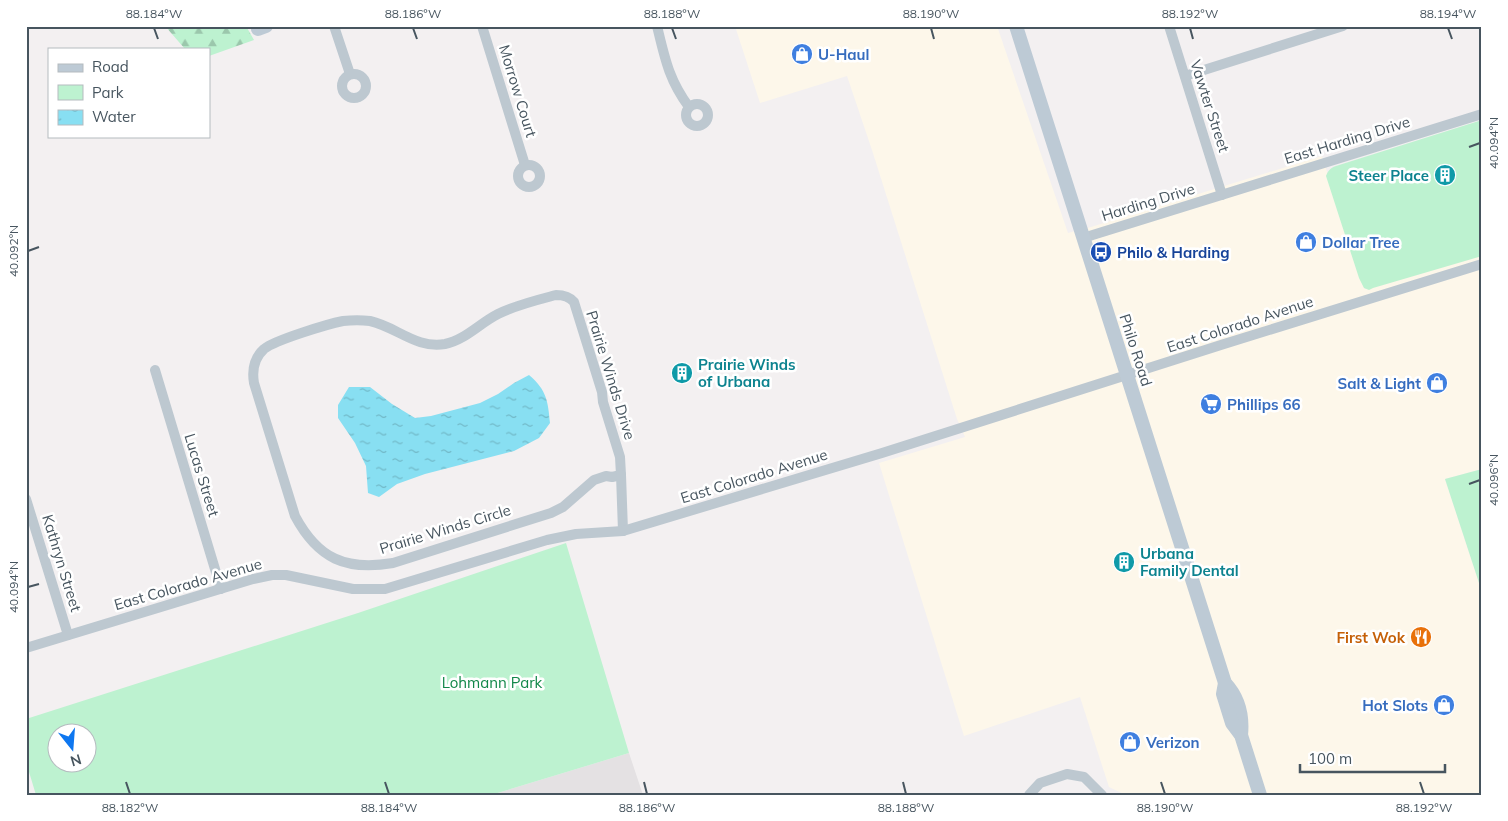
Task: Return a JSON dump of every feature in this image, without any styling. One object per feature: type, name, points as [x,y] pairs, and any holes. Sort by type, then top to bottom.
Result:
[{"type":"main road","name":"Philo Road","points":[[1016,26],[1225,683],[1234,692],[1243,720],[1241,735],[1260,795]]},
{"type":"street","points":[[334,26],[350,74]]},
{"type":"street","name":"Morrow Court","points":[[482,26],[525,165]]},
{"type":"street","points":[[657,26],[669,72],[677,90],[689,107]]},
{"type":"street","name":"Vawter Street","points":[[1169,26],[1222,195]]},
{"type":"street","points":[[1185,76],[1327,28],[1342,26]]},
{"type":"street","name":"East Harding Drive","points":[[1222,195],[1482,114]]},
{"type":"street","name":"Harding Drive","points":[[1083,238],[1222,195]]},
{"type":"street","name":"East Colorado Avenue","points":[[26,648],[253,579],[272,575],[286,575],[352,589],[385,589],[547,540],[576,534],[623,532],[899,448],[1482,264]]},
{"type":"street","name":"Prairie Winds Drive","points":[[256,361],[264,349],[272,343],[344,321],[371,321],[419,342],[429,345],[444,344],[454,342],[499,313],[550,296],[564,295],[571,298],[574,302],[602,392],[603,402],[620,457],[623,532]]},
{"type":"street","name":"Prairie Winds Circle","points":[[256,361],[253,374],[254,383],[295,516],[314,545],[334,558],[347,563],[362,566],[393,563],[551,513],[563,507],[594,480],[606,476],[621,475]]},
{"type":"street","name":"Lucas Street","points":[[155,370],[221,589]]},
{"type":"street","name":"Kathryn Street","points":[[26,499],[68,635]]},
{"type":"street","points":[[1029,795],[1040,783],[1067,774],[1084,776],[1102,795]]},
{"type":"shaded area","points":[[735,26],[997,26],[1068,233],[1322,156],[1365,289],[1482,254],[1482,469],[1445,479],[1482,592],[1482,795],[1126,795],[1109,787],[1080,697],[964,736],[879,463],[965,437],[957,419],[847,76],[760,103]]},
{"type":"shaded area","points":[[629,753],[643,795],[491,795]]},
{"type":"green space","points":[[165,26],[196,26],[213,29],[224,26],[246,26],[254,40],[210,56],[210,48],[184,48]]},
{"type":"green space","points":[[1482,120],[1482,256],[1369,290],[1364,288],[1359,278],[1326,176],[1328,171],[1336,166]]},
{"type":"green space","points":[[1482,469],[1482,592],[1445,479]]},
{"type":"green space","name":"Lohmann Park","points":[[566,543],[629,753],[491,795],[36,795],[26,762],[26,719],[358,613]]},
{"type":"water","points":[[529,375],[543,391],[548,409],[550,423],[539,438],[514,451],[425,474],[397,484],[379,497],[368,493],[366,466],[355,443],[338,418],[338,405],[349,387],[370,387],[392,404],[415,418],[431,416],[480,403]]},
{"type":"place","name":"U-Haul","points":[[802,54]]},
{"type":"place","name":"Steer Place","points":[[1445,175]]},
{"type":"place","name":"Dollar Tree","points":[[1306,242]]},
{"type":"place","name":"Philo & Harding","points":[[1101,252]]},
{"type":"place","name":"Prairie Winds of Urbana","points":[[682,373]]},
{"type":"place","name":"Salt & Light","points":[[1437,383]]},
{"type":"place","name":"Phillips 66","points":[[1211,404]]},
{"type":"place","name":"Urbana Family Dental","points":[[1124,562]]},
{"type":"place","name":"First Wok","points":[[1421,637]]},
{"type":"place","name":"Hot Slots","points":[[1444,705]]},
{"type":"place","name":"Verizon","points":[[1130,742]]}]
